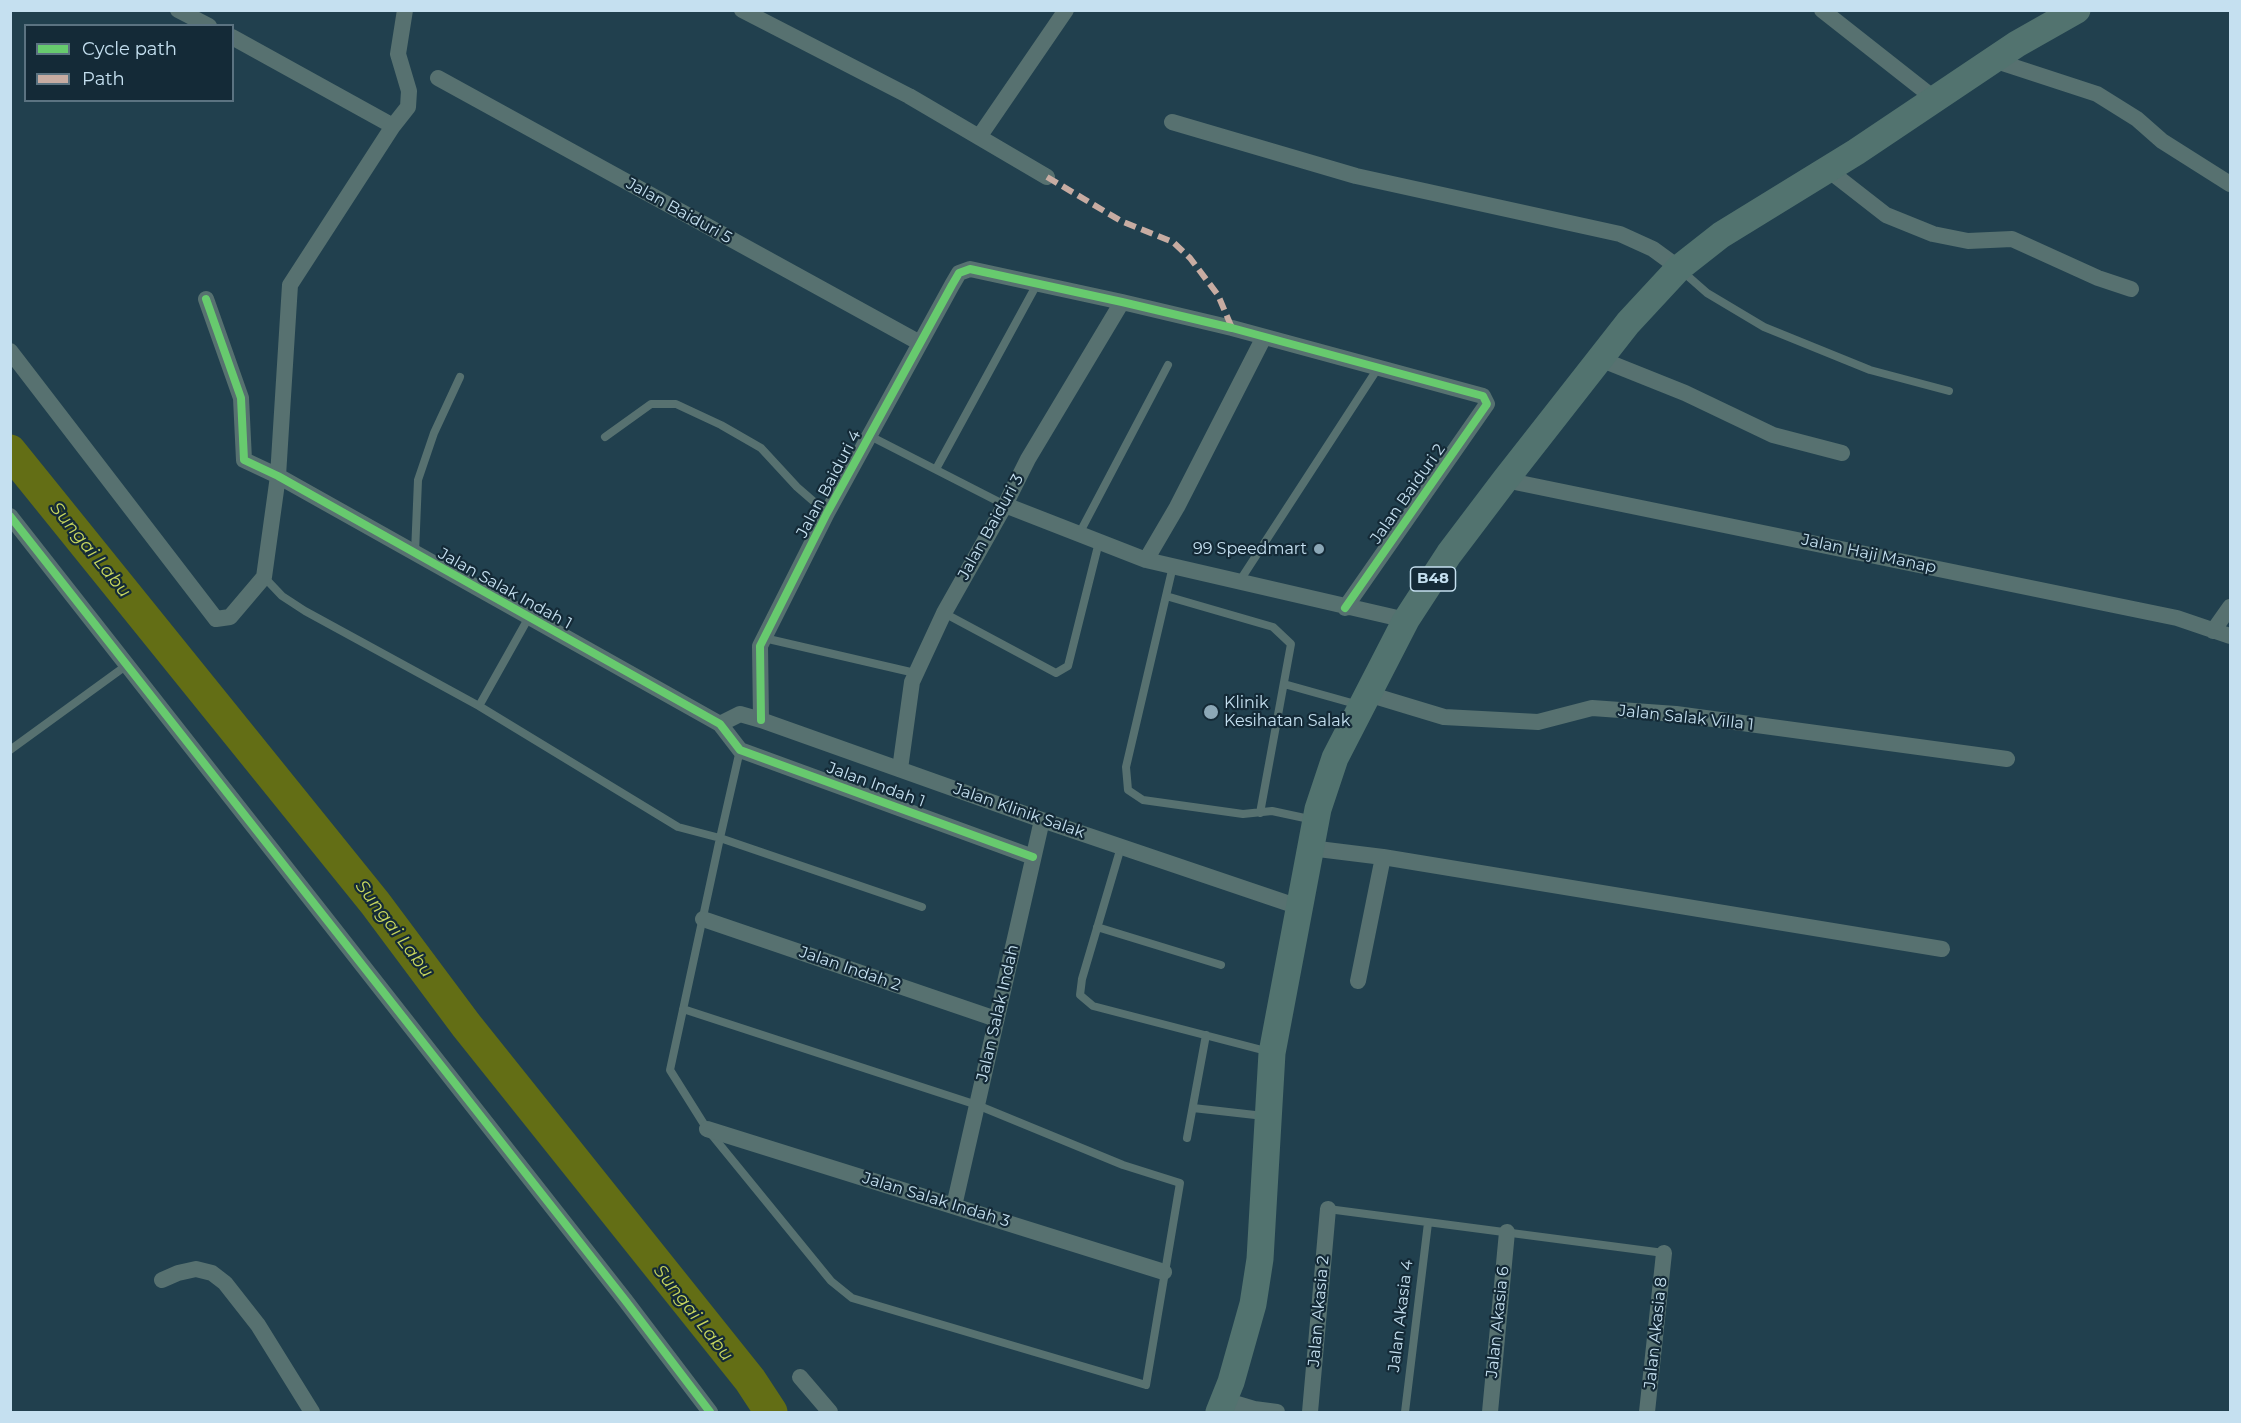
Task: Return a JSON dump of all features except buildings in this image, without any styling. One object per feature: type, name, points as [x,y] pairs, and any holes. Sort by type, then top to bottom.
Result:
[{"type":"main road","name":"B48","points":[[1221,1406],[1232,1382],[1253,1304],[1260,1259],[1272,1053],[1316,820],[1335,758],[1406,620],[1449,554],[1504,480],[1628,323],[1679,268],[1721,235],[1827,169],[2016,44],[2078,10]]},
{"type":"street","points":[[178,10],[205,24]]},
{"type":"street","points":[[10,351],[216,619],[230,616],[264,577],[278,476],[290,285],[393,126],[408,107],[409,91],[398,54],[405,10]]},
{"type":"street","points":[[742,10],[909,96],[1047,177]]},
{"type":"street","points":[[979,137],[1066,10]]},
{"type":"street","points":[[1822,10],[1935,99]]},
{"type":"street","points":[[234,38],[393,126]]},
{"type":"street","points":[[1993,60],[2097,94],[2137,119],[2162,141],[2230,184]]},
{"type":"street","name":"Jalan Baiduri 5","points":[[438,78],[920,343]]},
{"type":"street","points":[[1172,122],[1356,176],[1620,234],[1653,249],[1679,268]]},
{"type":"street","points":[[1827,169],[1886,215],[1934,234],[1968,241],[2012,239],[2098,278],[2131,289]]},
{"type":"street","name":"Jalan Baiduri 4","points":[[761,720],[760,646],[827,513],[959,273],[970,269],[1038,284]]},
{"type":"street","points":[[1038,284],[1264,337],[1378,368]]},
{"type":"street","name":"Jalan Salak Indah 1","points":[[206,299],[241,399],[244,460],[278,476],[720,724]]},
{"type":"street","name":"Jalan Baiduri 3","points":[[900,769],[912,681],[915,674],[944,613],[1005,505],[1028,459],[1122,302]]},
{"type":"street","points":[[1146,560],[1177,507],[1264,337]]},
{"type":"street","points":[[1600,359],[1684,393],[1773,435],[1842,453]]},
{"type":"street","name":"Jalan Baiduri 2","points":[[1345,608],[1487,404],[1483,396],[1378,368]]},
{"type":"street","name":"Jalan Haji Manap","points":[[1504,480],[2177,618],[2230,636]]},
{"type":"street","points":[[1005,505],[1146,560],[1345,608],[1406,620]]},
{"type":"street","points":[[10,516],[617,1290],[710,1413]]},
{"type":"street","points":[[2213,631],[2230,607]]},
{"type":"street","name":"Jalan Salak Villa 1","points":[[1365,700],[1444,717],[1538,722],[1592,708],[1676,714],[2007,759]]},
{"type":"street","name":"Jalan Klinik Salak","points":[[720,724],[740,714],[761,720],[1042,820],[1299,907]]},
{"type":"street","points":[[720,724],[740,750]]},
{"type":"street","name":"Jalan Indah 1","points":[[740,750],[1033,857]]},
{"type":"street","name":"Jalan Salak Indah","points":[[954,1206],[1042,820]]},
{"type":"street","points":[[1310,848],[1383,857],[1942,949]]},
{"type":"street","points":[[1359,981],[1383,857]]},
{"type":"street","name":"Jalan Indah 2","points":[[703,920],[996,1019]]},
{"type":"street","name":"Jalan Salak Indah 3","points":[[707,1129],[1164,1272]]},
{"type":"street","name":"Jalan Akasia 2","points":[[1310,1413],[1328,1209]]},
{"type":"street","name":"Jalan Akasia 6","points":[[1490,1413],[1507,1232]]},
{"type":"street","name":"Jalan Akasia 8","points":[[1647,1413],[1664,1253]]},
{"type":"street","points":[[162,1280],[196,1269],[212,1273],[225,1283],[258,1325],[312,1413]]},
{"type":"street","points":[[800,1377],[830,1413]]},
{"type":"street","points":[[1221,1406],[1277,1413]]},
{"type":"lane","points":[[1679,268],[1707,293],[1764,327],[1870,370],[1949,391]]},
{"type":"lane","points":[[936,469],[1038,284]]},
{"type":"lane","points":[[1079,534],[1168,364]]},
{"type":"lane","points":[[1239,582],[1378,368]]},
{"type":"lane","points":[[415,554],[418,480],[434,433],[460,377]]},
{"type":"lane","points":[[605,437],[651,404],[676,404],[721,425],[761,448],[797,487],[827,513]]},
{"type":"lane","points":[[870,436],[1005,505]]},
{"type":"lane","points":[[944,613],[1056,673],[1068,666],[1099,542]]},
{"type":"lane","points":[[1173,566],[1126,767],[1128,790],[1143,800],[1243,814],[1272,811],[1316,820]]},
{"type":"lane","points":[[264,577],[282,596],[305,611],[479,705],[678,827],[720,838],[922,908]]},
{"type":"lane","points":[[1166,596],[1273,627],[1291,644],[1260,813]]},
{"type":"lane","points":[[479,705],[529,617]]},
{"type":"lane","points":[[764,638],[915,674]]},
{"type":"lane","points":[[10,750],[127,665]]},
{"type":"lane","points":[[1284,684],[1365,700]]},
{"type":"lane","points":[[683,1008],[977,1105],[1123,1165],[1180,1183],[1146,1385],[852,1298],[831,1281],[707,1129],[670,1070],[683,1008],[703,920],[720,838],[740,750]]},
{"type":"lane","points":[[1120,847],[1082,979],[1080,995],[1093,1006],[1272,1053]]},
{"type":"lane","points":[[1098,927],[1221,965]]},
{"type":"lane","points":[[1187,1138],[1206,1035]]},
{"type":"lane","points":[[1193,1108],[1267,1116]]},
{"type":"lane","points":[[1328,1209],[1664,1253]]},
{"type":"lane","name":"Jalan Akasia 4","points":[[1405,1413],[1428,1223]]},
{"type":"waterway","name":"Sungai Labu","points":[[10,451],[375,903],[466,1025],[750,1380],[771,1412]]},
{"type":"marked path","points":[[1047,177],[1121,221],[1173,242],[1190,258],[1218,295],[1232,328]]},
{"type":"cycle path","points":[[761,720],[760,646],[827,513],[952,285],[959,273],[970,269],[1232,328],[1483,396],[1487,404],[1345,608]]},
{"type":"cycle path","points":[[206,299],[241,398],[244,460],[278,476],[720,724],[740,750],[1033,857]]},
{"type":"cycle path","points":[[10,516],[625,1300],[710,1412]]},
{"type":"place","name":"99 Speedmart","points":[[1319,549]]},
{"type":"place","name":"Klinik Kesihatan Salak","points":[[1211,712]]}]
